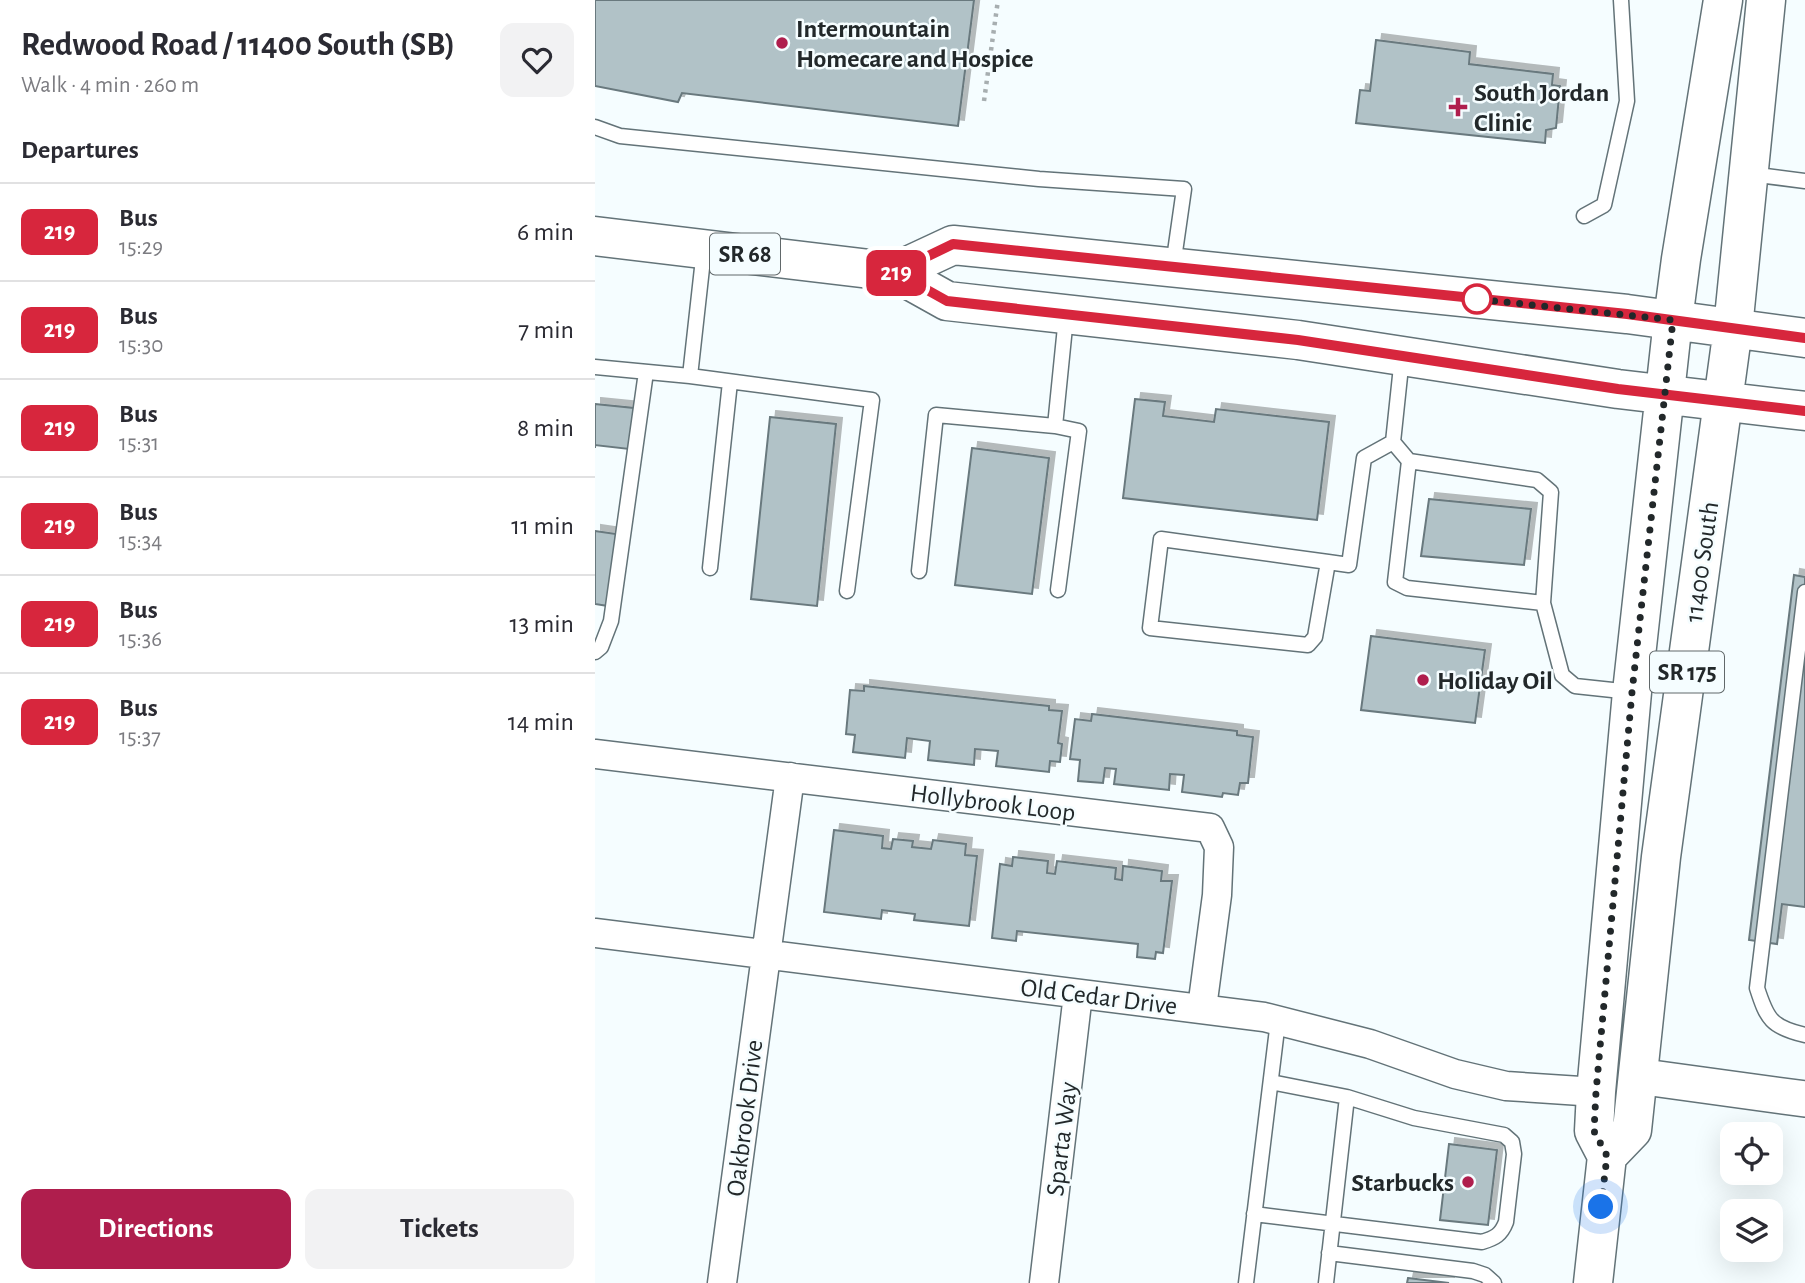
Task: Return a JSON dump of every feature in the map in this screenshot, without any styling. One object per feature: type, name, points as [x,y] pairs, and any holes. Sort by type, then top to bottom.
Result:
[{"type":"main road","name":"11400 South","points":[[1593,1283],[1607,1156],[1594,1131],[1596,1092],[1632,692],[1681,259],[1723,0]]},
{"type":"main road","name":"11400 South","points":[[1607,1156],[1632,1130],[1663,844],[1733,328],[1766,0]]},
{"type":"main road","name":"SR 68","points":[[595,236],[895,272],[947,301],[1298,340],[1665,394],[1805,411]]},
{"type":"main road","points":[[895,272],[953,244],[1673,320],[1805,338]]},
{"type":"street","name":"Hollybrook Loop","points":[[595,754],[1210,828],[1219,847],[1202,1008]]},
{"type":"street","name":"Oakbrook Drive","points":[[722,1283],[790,777]]},
{"type":"street","name":"Old Cedar Drive","points":[[595,933],[1202,1008],[1278,1021],[1370,1044],[1455,1074],[1506,1086],[1596,1092]]},
{"type":"street","name":"Sparta Way","points":[[1044,1283],[1078,994]]},
{"type":"street","points":[[1637,1076],[1805,1099]]},
{"type":"lane","points":[[1584,216],[1604,205],[1627,101],[1621,0]]},
{"type":"lane","points":[[595,127],[620,136],[1031,179],[1184,189],[1173,268]]},
{"type":"lane","points":[[1748,174],[1805,181]]},
{"type":"lane","points":[[690,376],[704,249]]},
{"type":"lane","points":[[1055,426],[1066,316]]},
{"type":"lane","points":[[1402,357],[1393,442],[1409,461],[1537,480],[1551,492],[1543,603],[1562,675],[1575,686],[1632,692]]},
{"type":"lane","points":[[595,367],[690,376],[872,400],[847,591]]},
{"type":"lane","points":[[595,652],[601,647],[611,621],[646,372]]},
{"type":"lane","points":[[710,568],[730,382]]},
{"type":"lane","points":[[919,570],[936,415],[1055,426],[1079,431],[1058,590]]},
{"type":"lane","points":[[1328,562],[1315,637],[1308,645],[1150,628],[1161,539],[1328,562],[1349,565],[1364,458],[1393,442]]},
{"type":"lane","points":[[1409,461],[1395,582],[1407,588],[1543,603]]},
{"type":"lane","points":[[1805,592],[1757,988],[1766,1016],[1786,1030],[1805,1035]]},
{"type":"lane","points":[[1246,1283],[1278,1021]]},
{"type":"lane","points":[[1254,1214],[1482,1242],[1502,1232],[1506,1222],[1514,1154],[1512,1142],[1504,1135],[1415,1118],[1347,1097],[1271,1082]]},
{"type":"lane","points":[[1326,1283],[1347,1097]]},
{"type":"lane","points":[[1329,1253],[1473,1271],[1485,1275],[1494,1283]]},
{"type":"path","points":[[984,101],[998,0]]},
{"type":"building","name":"Intermountain Homecare and Hospice","points":[[595,0],[974,0],[958,126],[682,93],[678,102],[595,86]]},
{"type":"building","name":"South Jordan Clinic","points":[[1376,40],[1470,52],[1469,64],[1553,74],[1552,85],[1560,86],[1556,128],[1546,130],[1545,143],[1356,123],[1360,90],[1370,91]]},
{"type":"building","points":[[1135,399],[1165,402],[1163,416],[1214,422],[1216,409],[1329,422],[1317,520],[1123,498]]},
{"type":"building","points":[[595,404],[634,408],[629,449],[595,445]]},
{"type":"building","points":[[770,417],[836,424],[817,606],[751,599]]},
{"type":"building","points":[[972,448],[1049,458],[1032,594],[955,585]]},
{"type":"building","points":[[1429,499],[1531,509],[1524,565],[1421,556]]},
{"type":"building","points":[[595,531],[616,534],[608,606],[595,604]]},
{"type":"building","points":[[1794,575],[1805,577],[1805,907],[1782,904],[1777,944],[1749,940]]},
{"type":"building","name":"Holiday Oil","points":[[1371,636],[1485,650],[1475,723],[1361,710]]},
{"type":"building","points":[[864,686],[1049,706],[1049,710],[1062,711],[1058,743],[1062,744],[1060,762],[1050,761],[1049,772],[996,766],[998,751],[975,749],[974,765],[928,760],[930,741],[907,738],[905,758],[853,752],[855,735],[846,734],[850,690],[864,691]]},
{"type":"building","points":[[1092,714],[1237,731],[1237,735],[1253,737],[1248,783],[1240,783],[1238,795],[1223,793],[1222,797],[1182,792],[1184,775],[1170,774],[1169,790],[1114,784],[1116,769],[1105,768],[1103,783],[1078,781],[1080,760],[1070,759],[1075,719],[1091,721]]},
{"type":"building","points":[[834,830],[883,836],[882,848],[891,849],[893,839],[913,841],[912,847],[931,849],[933,840],[966,844],[965,855],[977,856],[969,926],[914,920],[915,914],[882,910],[881,919],[824,912]]},
{"type":"building","points":[[1013,857],[1048,861],[1047,873],[1055,874],[1057,861],[1116,868],[1115,879],[1122,880],[1123,866],[1162,871],[1161,881],[1172,881],[1163,953],[1156,952],[1155,959],[1137,957],[1138,944],[1017,931],[1016,941],[992,938],[1000,864],[1012,866]]},
{"type":"building","points":[[1449,1144],[1497,1150],[1488,1225],[1440,1220]]},
{"type":"building","points":[[1408,1278],[1449,1283],[1407,1283]]},
{"type":"bus line","name":"219","points":[[1805,338],[1627,314],[953,244],[895,272],[947,301],[1298,340],[1618,389],[1805,411]]},
{"type":"place","name":"Intermountain Homecare and Hospice","points":[[782,43]]},
{"type":"place","name":"South Jordan Clinic","points":[[1458,107]]},
{"type":"place","name":"Holiday Oil","points":[[1423,680]]},
{"type":"place","name":"Starbucks","points":[[1468,1182]]},
{"type":"route","points":[[1477,299],[1467,298],[1673,320],[1632,692],[1596,1092],[1594,1131],[1607,1156],[1601,1207]]}]
